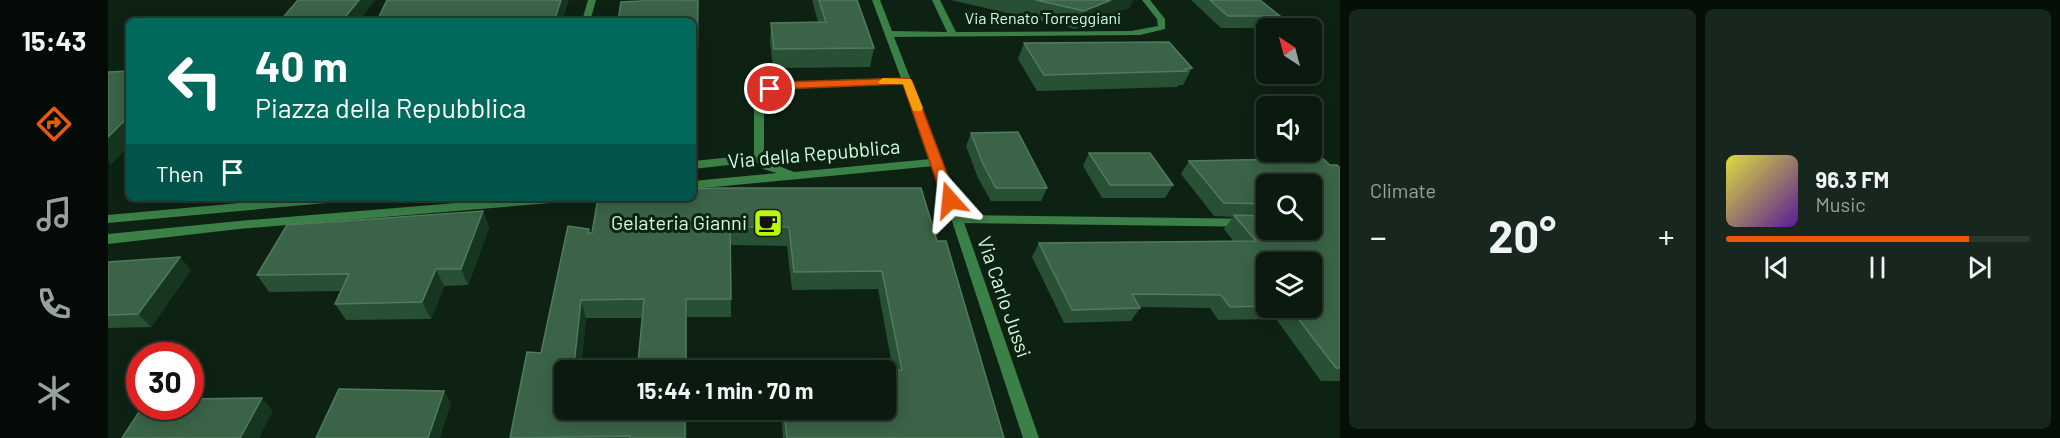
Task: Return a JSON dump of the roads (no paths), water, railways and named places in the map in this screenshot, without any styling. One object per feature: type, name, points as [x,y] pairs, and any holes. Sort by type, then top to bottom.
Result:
[{"type":"street","points":[[587,18],[592,0]]},
{"type":"street","name":"Via Carlo Jussi","points":[[876,0],[938,162],[1031,438]]},
{"type":"street","points":[[936,0],[953,34]]},
{"type":"street","name":"Via Renato Torreggiani","points":[[889,34],[1069,34],[1157,30],[1162,27],[1161,19],[1146,0]]},
{"type":"street","points":[[792,175],[768,166],[759,158],[759,102],[762,95],[780,85],[907,81]]},
{"type":"street","name":"Via della Repubblica","points":[[696,165],[759,158]]},
{"type":"street","name":"Via della Repubblica","points":[[696,185],[938,162]]},
{"type":"street","points":[[108,219],[276,201]]},
{"type":"street","points":[[108,239],[239,225],[522,201]]},
{"type":"street","points":[[239,225],[255,202]]},
{"type":"street","points":[[956,219],[1256,223]]},
{"type":"place","name":"Gelateria Gianni","points":[[768,223]]}]
